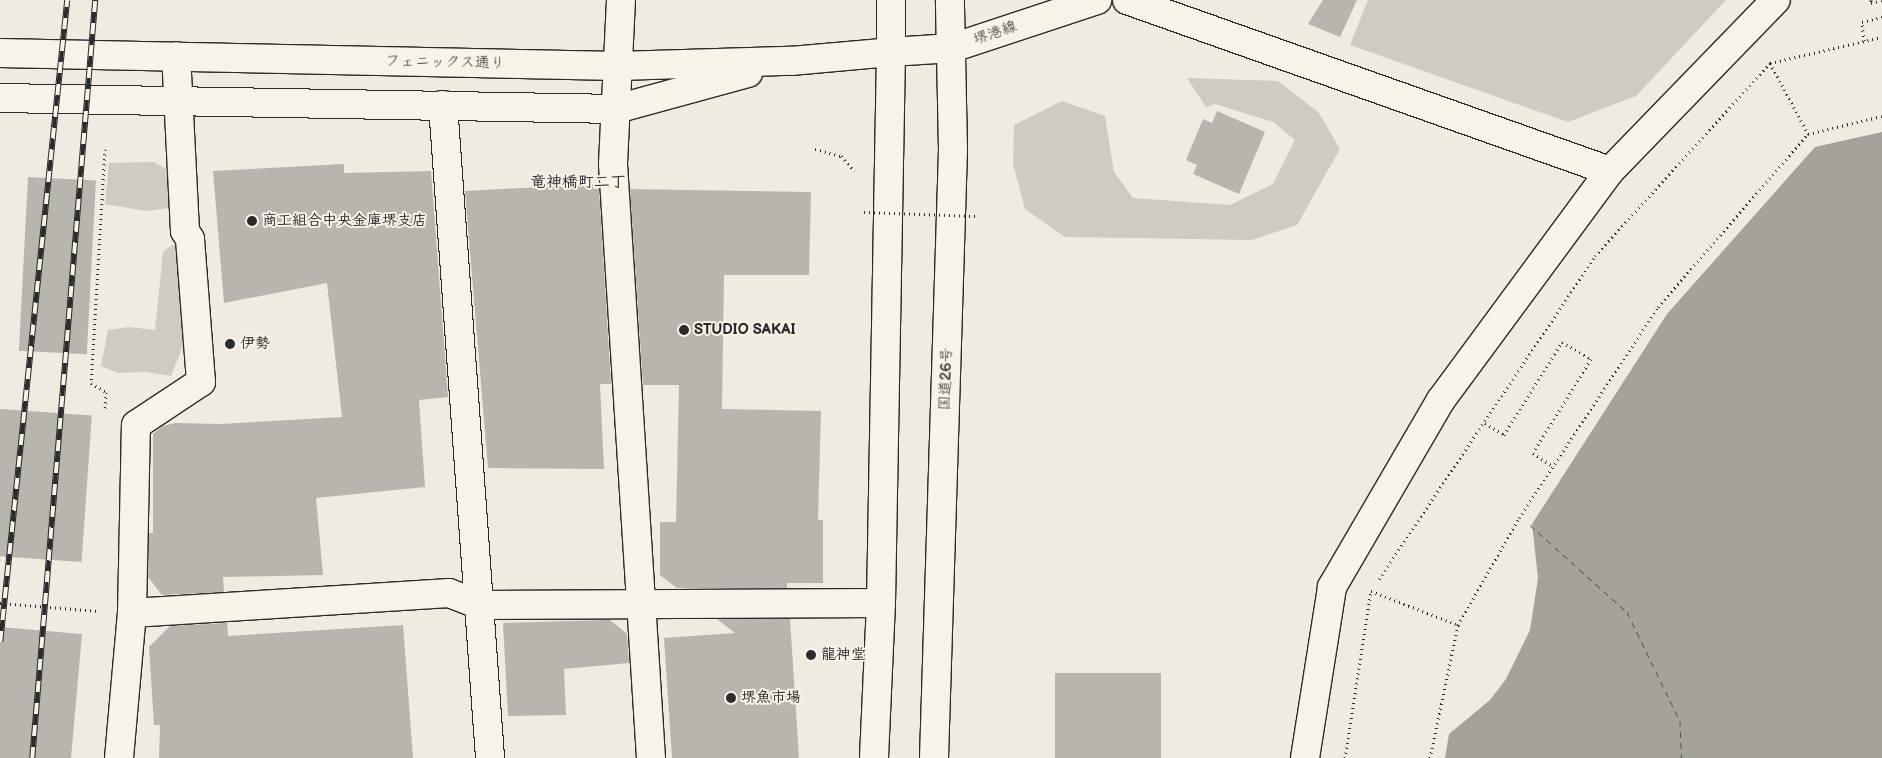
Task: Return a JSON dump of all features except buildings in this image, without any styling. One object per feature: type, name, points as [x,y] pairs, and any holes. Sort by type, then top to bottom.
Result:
[{"type":"main road","points":[[621,0],[613,164],[639,605],[651,758]]},
{"type":"main road","points":[[874,758],[880,603],[891,0]]},
{"type":"main road","name":"国道26号","points":[[934,758],[953,149],[950,0]]},
{"type":"main road","name":"堺港線","points":[[890,52],[952,48],[1097,0]]},
{"type":"main road","points":[[1127,0],[1610,171]]},
{"type":"main road","points":[[1305,758],[1332,586],[1441,400],[1610,171],[1776,0]]},
{"type":"main road","name":"フェニックス通り","points":[[0,54],[618,66],[791,61],[890,52]]},
{"type":"main road","points":[[119,758],[132,613],[136,425],[201,382],[190,239],[185,230],[176,56]]},
{"type":"main road","points":[[0,98],[616,109],[791,61]]},
{"type":"main road","points":[[443,105],[490,758]]},
{"type":"main road","points":[[132,613],[448,593],[480,605],[880,603]]},
{"type":"path","points":[[1872,0],[1871,3],[1882,0]]},
{"type":"path","points":[[1864,41],[1862,22],[1882,17]]},
{"type":"path","points":[[1345,758],[1371,591],[1595,256],[1770,63],[1882,37]]},
{"type":"path","points":[[1770,63],[1808,134]]},
{"type":"path","points":[[1430,758],[1458,625],[1519,518],[1658,306],[1808,134],[1882,116]]},
{"type":"path","points":[[815,149],[841,156],[857,174]]},
{"type":"path","points":[[105,150],[91,384],[106,392],[105,412]]},
{"type":"path","points":[[864,205],[864,212],[975,216]]},
{"type":"path","points":[[1485,423],[1504,435],[1562,342],[1591,359],[1533,453],[1554,467]]},
{"type":"path","points":[[1371,591],[1458,625]]},
{"type":"path","points":[[98,621],[100,601]]},
{"type":"path","points":[[0,603],[132,613]]},
{"type":"shaded area","points":[[1368,0],[1726,0],[1636,96],[1568,122],[1350,45]]},
{"type":"shaded area","points":[[1187,78],[1278,81],[1319,113],[1340,149],[1297,225],[1252,240],[1065,237],[1025,209],[1013,164],[1014,125],[1062,101],[1105,116],[1114,172],[1133,198],[1230,205],[1273,184],[1295,140],[1273,122],[1215,104],[1206,107]]},
{"type":"shaded area","points":[[1882,132],[1882,758],[1445,758],[1449,734],[1490,700],[1506,679],[1530,630],[1538,578],[1532,524],[1667,314],[1815,147]]},
{"type":"shaded area","points":[[154,162],[166,169],[172,189],[169,208],[147,211],[105,204],[109,163]]},
{"type":"shaded area","points":[[172,245],[181,247],[189,331],[171,376],[146,372],[118,373],[101,366],[108,330],[129,327],[155,330],[163,252]]},
{"type":"ferry route","points":[[1530,525],[1627,612],[1680,721],[1681,758]]},
{"type":"railway","points":[[0,642],[67,0]]},
{"type":"railway","points":[[32,758],[95,0]]},
{"type":"place","name":"商工組合中央金庫堺支店","points":[[252,221]]},
{"type":"place","name":"STUDIO SAKAI","points":[[684,330]]},
{"type":"place","name":"伊勢","points":[[230,344]]},
{"type":"place","name":"龍神堂","points":[[811,655]]},
{"type":"place","name":"堺魚市場","points":[[731,698]]},
{"type":"district","name":"竜神橋町二丁","points":[[578,183]]}]
